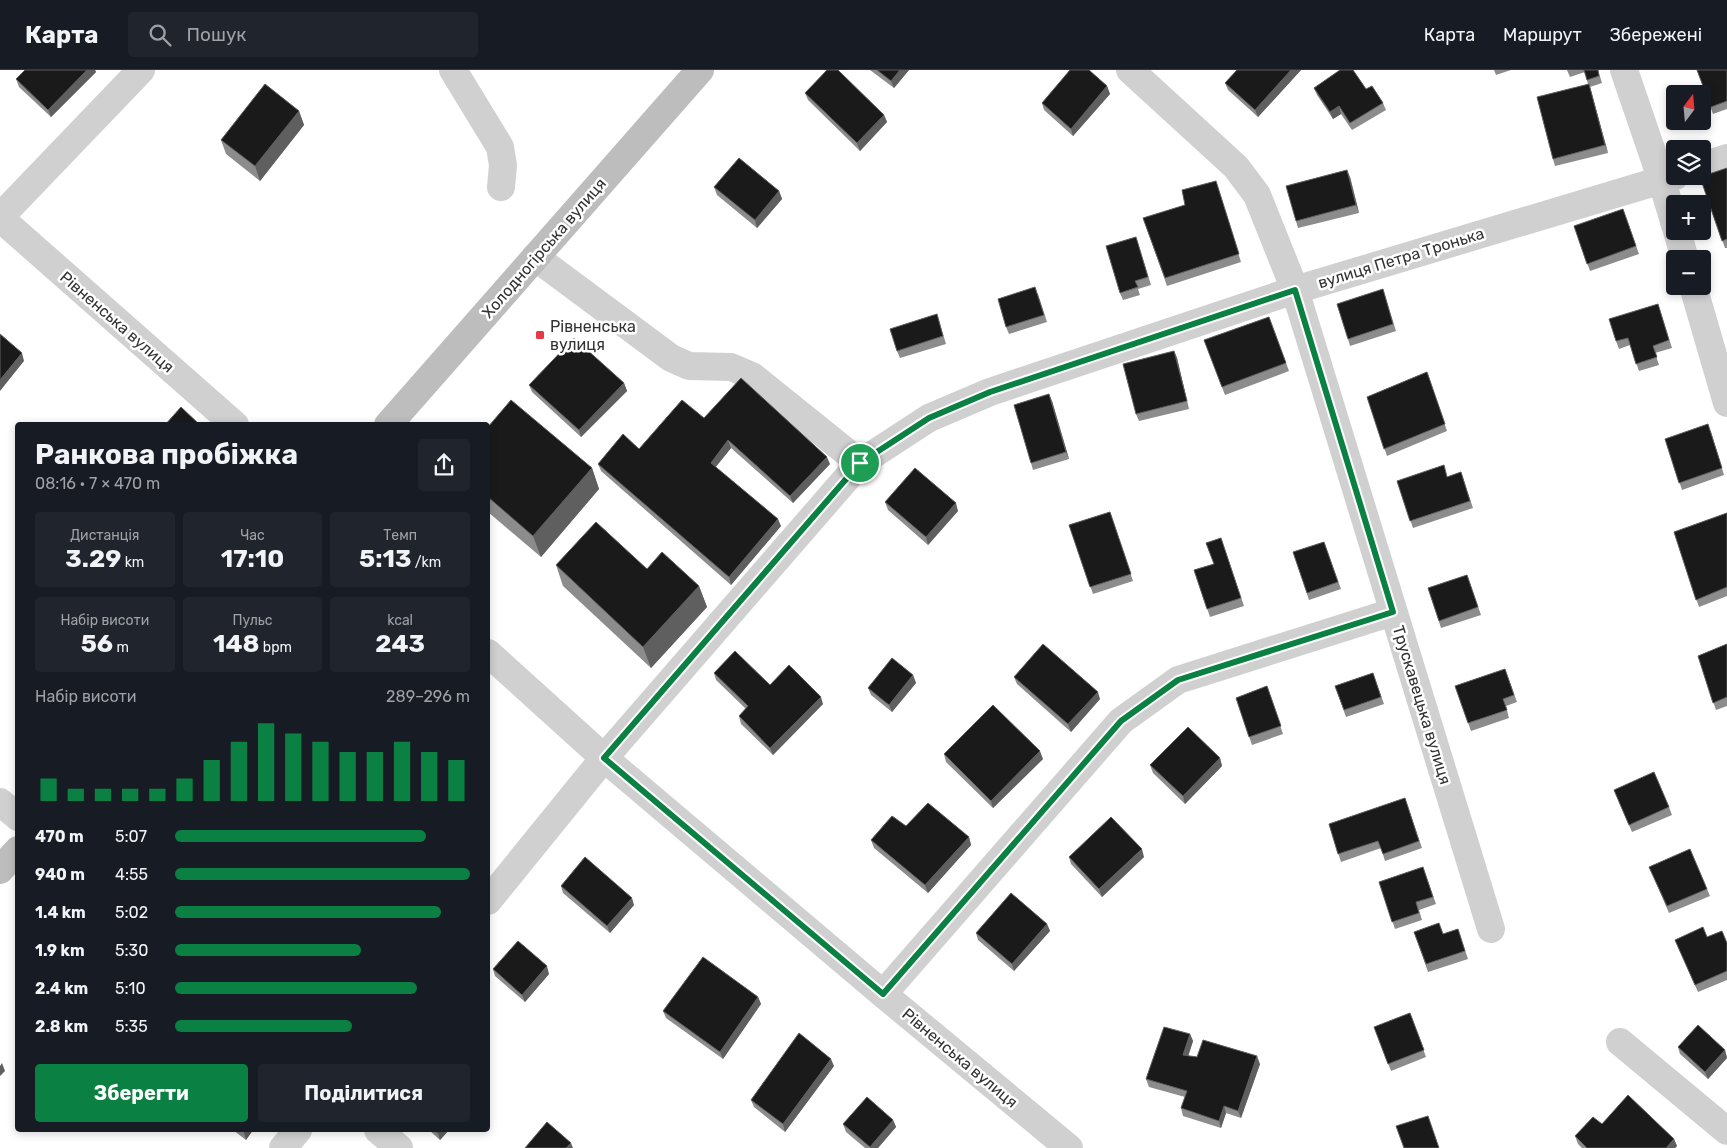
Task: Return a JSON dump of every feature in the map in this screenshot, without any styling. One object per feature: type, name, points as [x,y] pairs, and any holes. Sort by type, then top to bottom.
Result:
[{"type":"main road","name":"Холодногірська вулиця","points":[[391,422],[700,70]]},
{"type":"main road","points":[[0,870],[15,853]]},
{"type":"street","points":[[0,218],[141,70]]},
{"type":"street","points":[[453,70],[500,147],[504,165],[501,187]]},
{"type":"street","name":"Трускавецька вулиця","points":[[1130,70],[1236,167],[1257,195],[1295,290],[1491,929]]},
{"type":"street","points":[[1624,70],[1666,173]]},
{"type":"street","points":[[1711,163],[1727,158]]},
{"type":"street","name":"вулиця Петра Тронька","points":[[490,899],[604,758],[860,463],[929,418],[990,392],[1295,290],[1666,179]]},
{"type":"street","name":"Рівненська вулиця","points":[[0,218],[232,422]]},
{"type":"street","points":[[535,258],[671,358],[689,366],[731,367],[752,376],[860,463]]},
{"type":"street","points":[[1696,295],[1727,403]]},
{"type":"street","points":[[883,994],[1121,721],[1178,680],[1393,612]]},
{"type":"street","name":"Рівненська вулиця","points":[[490,655],[604,758],[883,994],[1069,1148]]},
{"type":"street","points":[[0,802],[15,815]]},
{"type":"street","points":[[1620,1042],[1727,1131]]},
{"type":"street","points":[[283,1148],[296,1132]]},
{"type":"street","points":[[380,1132],[399,1148]]},
{"type":"building","points":[[25,70],[87,70],[48,110],[16,79]]},
{"type":"building","points":[[827,70],[838,70],[884,115],[857,143],[805,93]]},
{"type":"building","points":[[877,70],[900,70],[891,81]]},
{"type":"building","points":[[1070,70],[1089,70],[1107,86],[1071,129],[1042,103]]},
{"type":"building","points":[[1237,70],[1291,70],[1255,110],[1225,83]]},
{"type":"building","points":[[1340,70],[1353,70],[1366,89],[1372,86],[1383,103],[1350,123],[1339,106],[1330,112],[1314,88]]},
{"type":"building","points":[[1584,70],[1598,70],[1599,76],[1587,80]]},
{"type":"building","points":[[1697,70],[1727,70],[1727,101],[1711,107],[1711,85],[1703,85]]},
{"type":"building","points":[[265,84],[299,111],[255,166],[221,140]]},
{"type":"building","points":[[1589,84],[1605,145],[1553,159],[1537,97]]},
{"type":"building","points":[[739,158],[779,191],[755,220],[714,187]]},
{"type":"building","points":[[1727,168],[1727,239],[1722,241],[1711,209],[1711,195],[1706,195],[1703,185],[1711,185],[1711,173]]},
{"type":"building","points":[[1347,170],[1356,205],[1296,221],[1286,186]]},
{"type":"building","points":[[1216,181],[1239,254],[1165,278],[1143,218],[1185,205],[1182,190]]},
{"type":"building","points":[[1623,209],[1636,246],[1587,264],[1574,226]]},
{"type":"building","points":[[1136,237],[1148,277],[1135,281],[1138,287],[1120,293],[1106,246]]},
{"type":"building","points":[[1035,287],[1044,315],[1006,327],[998,299]]},
{"type":"building","points":[[1383,289],[1393,324],[1348,339],[1337,304]]},
{"type":"building","points":[[1658,304],[1669,340],[1653,346],[1657,357],[1636,364],[1628,338],[1616,341],[1609,319]]},
{"type":"building","points":[[937,314],[943,336],[897,351],[890,329]]},
{"type":"building","points":[[1269,317],[1286,363],[1222,387],[1204,340]]},
{"type":"building","points":[[0,334],[22,353],[0,380]]},
{"type":"building","points":[[574,338],[624,383],[579,430],[529,385]]},
{"type":"building","points":[[1174,351],[1187,401],[1136,414],[1123,364]]},
{"type":"building","points":[[1427,372],[1445,424],[1384,449],[1367,397]]},
{"type":"building","points":[[741,378],[827,457],[790,496],[728,440],[711,463],[778,519],[729,577],[598,464],[623,434],[639,449],[682,400],[704,418]]},
{"type":"building","points":[[1049,394],[1066,452],[1031,463],[1014,405]]},
{"type":"building","points":[[511,400],[592,468],[533,536],[490,499],[490,425]]},
{"type":"building","points":[[181,407],[197,422],[168,422]]},
{"type":"building","points":[[1708,424],[1722,468],[1679,483],[1665,439]]},
{"type":"building","points":[[1444,465],[1447,477],[1461,472],[1470,501],[1410,521],[1397,481]]},
{"type":"building","points":[[915,468],[956,503],[926,537],[885,502]]},
{"type":"building","points":[[1110,512],[1131,574],[1090,587],[1069,525]]},
{"type":"building","points":[[1727,513],[1727,587],[1696,600],[1674,532]]},
{"type":"building","points":[[596,522],[647,569],[662,552],[699,586],[643,647],[556,565]]},
{"type":"building","points":[[1221,538],[1241,598],[1207,609],[1194,570],[1214,564],[1206,543]]},
{"type":"building","points":[[1324,542],[1338,582],[1307,593],[1293,552]]},
{"type":"building","points":[[1467,575],[1478,607],[1439,621],[1428,588]]},
{"type":"building","points":[[1043,644],[1098,692],[1068,724],[1014,677]]},
{"type":"building","points":[[1727,644],[1727,697],[1713,703],[1698,656]]},
{"type":"building","points":[[735,651],[770,685],[789,665],[821,697],[770,748],[739,716],[748,706],[714,673]]},
{"type":"building","points":[[892,658],[913,675],[889,705],[868,688]]},
{"type":"building","points":[[1505,669],[1514,695],[1503,699],[1507,710],[1468,723],[1455,686]]},
{"type":"building","points":[[1373,673],[1381,697],[1344,710],[1335,686]]},
{"type":"building","points":[[1267,686],[1281,726],[1249,737],[1236,698]]},
{"type":"building","points":[[993,705],[1040,751],[991,801],[944,754]]},
{"type":"building","points":[[1188,727],[1220,758],[1183,796],[1150,765]]},
{"type":"building","points":[[1654,772],[1669,807],[1629,825],[1614,790]]},
{"type":"building","points":[[1405,798],[1419,841],[1383,854],[1378,841],[1338,854],[1329,824]]},
{"type":"building","points":[[928,803],[969,837],[925,885],[871,840],[892,816],[906,826]]},
{"type":"building","points":[[1111,817],[1142,849],[1099,889],[1069,857]]},
{"type":"building","points":[[1690,849],[1707,889],[1667,906],[1649,867]]},
{"type":"building","points":[[585,857],[632,898],[607,926],[561,886]]},
{"type":"building","points":[[1423,867],[1433,897],[1416,902],[1419,913],[1392,922],[1379,882]]},
{"type":"building","points":[[1011,893],[1047,924],[1012,964],[976,933]]},
{"type":"building","points":[[1439,923],[1443,934],[1458,929],[1465,951],[1426,964],[1414,932]]},
{"type":"building","points":[[1703,927],[1707,937],[1722,931],[1727,943],[1727,971],[1695,985],[1675,940]]},
{"type":"building","points":[[518,941],[547,966],[522,995],[493,969]]},
{"type":"building","points":[[703,957],[758,997],[720,1052],[663,1011]]},
{"type":"building","points":[[1410,1013],[1424,1050],[1388,1064],[1374,1027]]},
{"type":"building","points":[[1698,1025],[1725,1050],[1705,1072],[1678,1047]]},
{"type":"building","points":[[1164,1027],[1190,1034],[1183,1055],[1197,1057],[1203,1040],[1257,1056],[1238,1111],[1224,1106],[1219,1121],[1181,1108],[1187,1091],[1146,1079]]},
{"type":"building","points":[[799,1033],[831,1059],[783,1124],[751,1100]]},
{"type":"building","points":[[1628,1095],[1674,1139],[1666,1148],[1587,1148],[1575,1136],[1593,1117],[1602,1124]]},
{"type":"building","points":[[867,1097],[893,1120],[870,1147],[843,1124]]},
{"type":"building","points":[[1428,1116],[1439,1148],[1404,1148],[1396,1126]]},
{"type":"building","points":[[547,1122],[571,1143],[566,1148],[525,1148]]},
{"type":"place","name":"Рівненська вулиця","points":[[540,335]]},
{"type":"route","points":[[1295,290],[1393,612],[1178,680],[1121,721],[883,994],[604,758],[860,463],[929,418],[990,392],[1295,290]]}]
